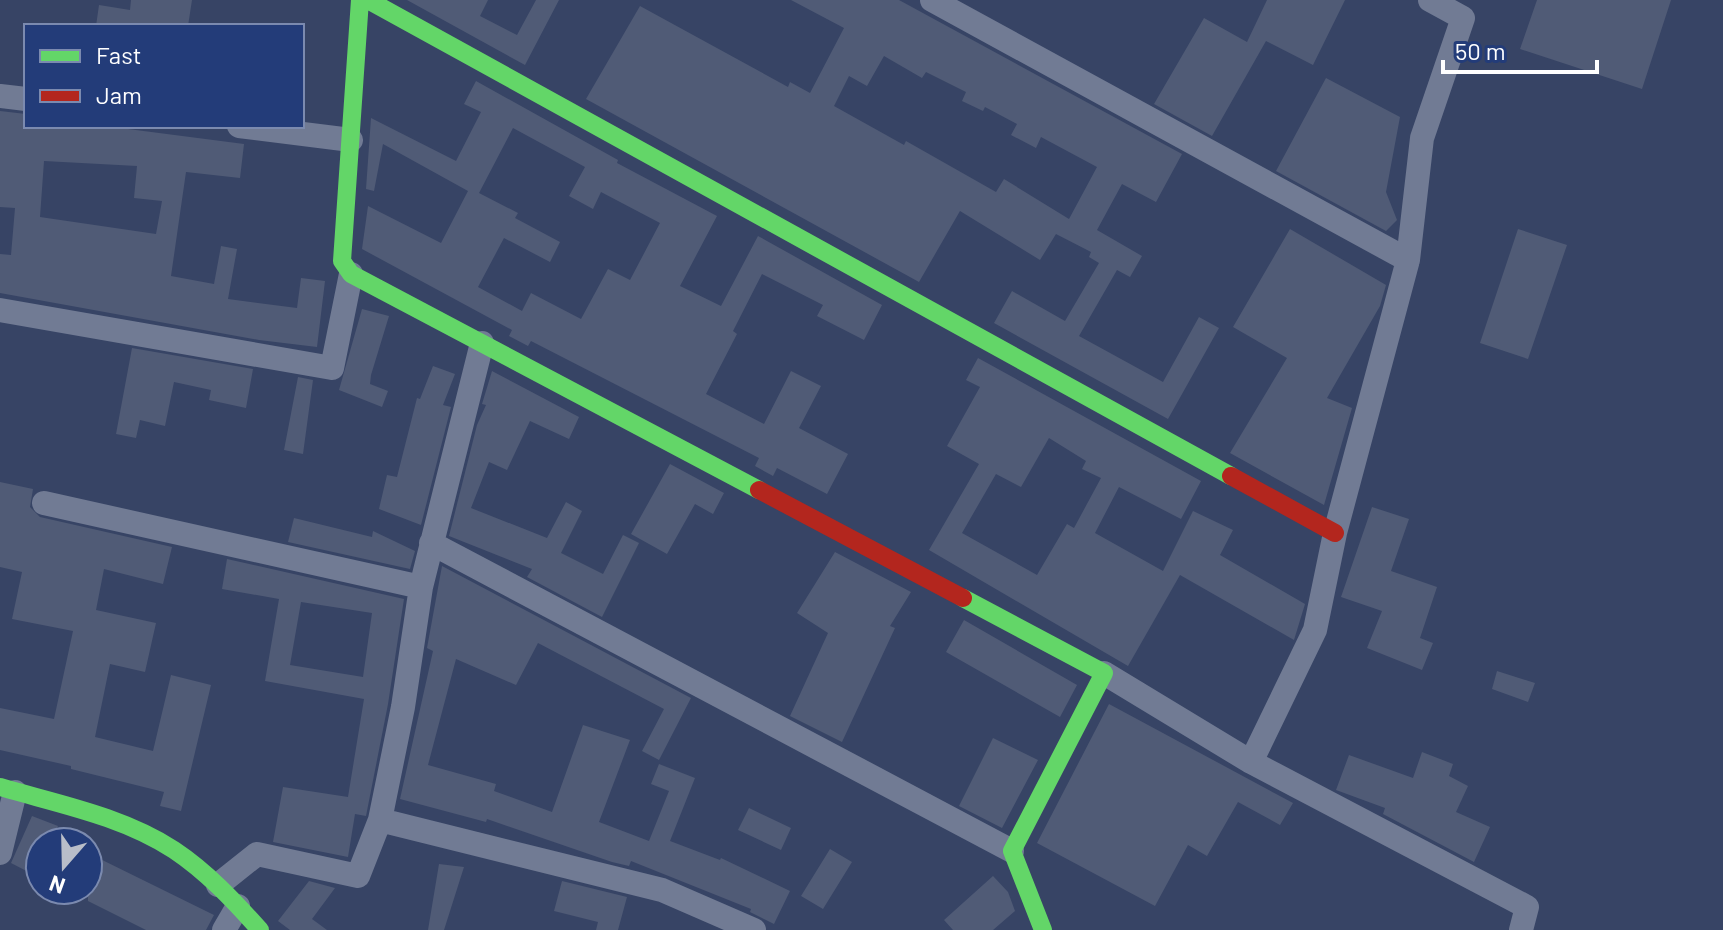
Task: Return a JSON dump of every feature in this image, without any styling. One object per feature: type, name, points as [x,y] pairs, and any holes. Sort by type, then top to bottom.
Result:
[{"type":"street","points":[[360,0],[342,261],[351,274],[1104,673],[1251,762],[1527,907],[1521,930]]},
{"type":"street","points":[[368,0],[1335,533]]},
{"type":"street","points":[[932,0],[1408,260]]},
{"type":"street","points":[[1251,762],[1315,630],[1335,533],[1408,260],[1422,138],[1467,9],[1430,0]]},
{"type":"street","points":[[0,96],[24,99]]},
{"type":"street","points":[[255,128],[351,140]]},
{"type":"street","points":[[0,310],[332,368],[351,274]]},
{"type":"street","points":[[218,885],[257,854],[358,876],[380,820],[403,707],[421,587],[482,343]]},
{"type":"street","points":[[44,503],[421,587]]},
{"type":"street","points":[[431,543],[1012,851],[1043,930]]},
{"type":"street","points":[[1012,851],[1104,673]]},
{"type":"street","points":[[0,853],[8,790],[116,823],[172,849],[218,885],[260,930]]},
{"type":"street","points":[[380,820],[662,890],[754,930]]},
{"type":"street","points":[[224,930],[238,906]]},
{"type":"building","points":[[131,0],[192,0],[188,24],[96,24],[99,5],[130,10]]},
{"type":"building","points":[[407,0],[488,0],[480,16],[517,35],[536,0],[559,0],[525,65]]},
{"type":"building","points":[[791,0],[899,0],[1182,154],[1156,202],[1122,184],[1097,230],[1142,256],[1130,277],[1117,270],[1079,336],[1163,382],[1199,317],[1219,328],[1168,419],[994,323],[1012,291],[1065,321],[1099,263],[1089,257],[1091,252],[1056,234],[1040,260],[960,211],[919,282],[586,99],[640,6],[788,87],[790,82],[810,93],[844,28]],"holes":[[[884,56],[922,78],[926,72],[966,92],[962,101],[983,111],[985,107],[1017,124],[1011,135],[1036,148],[1041,137],[1097,167],[1069,219],[1004,179],[996,192],[906,141],[904,145],[834,106],[849,76],[867,86]]]},
{"type":"building","points":[[1267,0],[1345,0],[1313,65],[1266,41],[1212,136],[1154,104],[1204,18],[1247,42]]},
{"type":"building","points":[[1537,0],[1671,0],[1642,89],[1520,49]]},
{"type":"building","points":[[1326,78],[1400,117],[1386,192],[1397,220],[1386,231],[1276,171]]},
{"type":"building","points":[[476,81],[618,160],[617,163],[717,216],[680,286],[721,306],[758,236],[882,305],[864,340],[817,316],[823,305],[762,274],[733,331],[737,334],[706,394],[764,424],[791,371],[821,386],[799,428],[848,454],[827,494],[777,468],[773,476],[755,466],[759,458],[531,341],[528,346],[509,336],[512,330],[362,249],[368,206],[441,243],[468,191],[383,144],[374,191],[366,189],[371,118],[456,161],[481,112],[464,104]],"holes":[[[513,128],[585,167],[569,196],[593,209],[601,192],[660,223],[630,280],[608,269],[581,319],[531,293],[522,311],[478,287],[504,238],[550,262],[560,242],[515,218],[518,213],[479,193]]]},
{"type":"building","points":[[0,111],[24,114],[24,128],[120,128],[244,144],[240,178],[186,172],[171,276],[214,284],[221,246],[237,249],[228,299],[297,308],[301,278],[325,281],[317,347],[259,340],[0,293],[0,254],[11,255],[15,208],[0,207]],"holes":[[[44,161],[137,166],[134,198],[162,201],[156,234],[40,217]]]},
{"type":"building","points":[[1290,229],[1386,285],[1380,306],[1327,398],[1352,408],[1324,505],[1230,453],[1287,358],[1233,327]]},
{"type":"building","points":[[1518,229],[1567,245],[1528,359],[1480,343]]},
{"type":"building","points":[[362,309],[389,316],[370,384],[388,391],[382,407],[339,390]]},
{"type":"building","points":[[132,348],[253,369],[246,408],[209,400],[211,390],[174,382],[165,426],[140,420],[136,438],[116,434]]},
{"type":"building","points":[[978,358],[1201,481],[1181,519],[1119,487],[1095,533],[1163,571],[1193,511],[1233,530],[1220,555],[1305,604],[1294,640],[1180,575],[1128,666],[929,550],[979,464],[947,446],[980,387],[966,380]],"holes":[[[1049,438],[1086,461],[1082,469],[1101,478],[1074,528],[1067,524],[1037,575],[962,533],[996,474],[1021,487]]]},
{"type":"building","points":[[433,366],[455,374],[443,405],[451,407],[421,525],[379,509],[387,475],[397,477],[417,398],[420,399]]},
{"type":"building","points":[[492,371],[579,417],[569,439],[530,421],[507,470],[489,462],[471,508],[547,538],[566,502],[582,511],[561,553],[603,574],[623,535],[639,543],[602,617],[527,577],[532,569],[449,536],[477,425],[486,405],[482,404]]},
{"type":"building","points":[[298,377],[313,380],[303,454],[284,450]]},
{"type":"building","points":[[670,464],[724,493],[713,514],[695,504],[667,554],[631,534]]},
{"type":"building","points":[[0,482],[33,489],[30,507],[40,517],[172,547],[163,584],[104,569],[96,610],[156,623],[145,672],[110,664],[95,737],[153,751],[171,675],[211,685],[181,811],[160,806],[164,792],[0,750],[0,708],[54,719],[73,631],[12,619],[22,572],[0,567]]},
{"type":"building","points":[[1372,507],[1409,519],[1391,571],[1437,587],[1420,638],[1433,643],[1422,670],[1367,648],[1382,611],[1341,597]]},
{"type":"building","points":[[294,518],[372,537],[373,531],[415,551],[410,569],[288,542]]},
{"type":"building","points":[[835,552],[911,592],[890,626],[895,628],[842,742],[790,716],[828,633],[797,613]]},
{"type":"building","points":[[227,559],[404,599],[366,816],[355,814],[348,857],[273,842],[283,787],[348,797],[364,699],[265,681],[279,599],[222,589]],"holes":[[[301,602],[372,613],[363,677],[290,665]]]},
{"type":"building","points":[[442,566],[691,698],[659,760],[642,751],[664,709],[538,643],[516,685],[456,659],[428,765],[496,784],[494,791],[552,812],[583,725],[630,740],[599,822],[649,841],[669,791],[651,784],[659,764],[695,778],[670,841],[721,858],[790,891],[774,924],[750,912],[751,909],[631,861],[629,866],[612,862],[487,819],[486,822],[400,799],[433,651],[427,648]]},
{"type":"building","points":[[964,620],[1077,685],[1060,717],[946,652]]},
{"type":"building","points":[[1497,671],[1535,683],[1528,702],[1492,689]]},
{"type":"building","points":[[1109,704],[1293,803],[1280,825],[1238,802],[1207,856],[1188,845],[1155,906],[1037,843]]},
{"type":"building","points":[[993,738],[1038,760],[1002,828],[959,806]]},
{"type":"building","points":[[1422,752],[1453,764],[1449,776],[1468,786],[1456,812],[1490,827],[1474,862],[1383,814],[1385,808],[1336,790],[1349,755],[1413,778]]},
{"type":"building","points":[[749,808],[791,828],[781,850],[738,830]]},
{"type":"building","points":[[32,816],[58,826],[28,826]]},
{"type":"building","points":[[24,834],[24,870],[11,863]]},
{"type":"building","points":[[830,849],[852,862],[823,909],[801,896]]},
{"type":"building","points":[[104,861],[214,915],[206,930],[146,930],[98,906],[104,906]]},
{"type":"building","points":[[439,864],[464,867],[444,930],[428,930]]},
{"type":"building","points":[[993,876],[1008,892],[1015,911],[993,930],[953,930],[944,920]]},
{"type":"building","points":[[309,881],[335,888],[312,919],[327,930],[290,930],[278,921]]},
{"type":"building","points":[[562,881],[627,897],[618,930],[596,930],[598,922],[554,911]]},
{"type":"traffic: fast","points":[[360,0],[342,261],[351,274],[759,490]]},
{"type":"traffic: fast","points":[[368,0],[1231,476]]},
{"type":"traffic: fast","points":[[963,598],[1104,673],[1012,851],[1043,930]]},
{"type":"traffic: fast","points":[[0,787],[89,812],[154,838],[209,877],[260,930]]},
{"type":"traffic: jam","points":[[1231,476],[1335,533]]},
{"type":"traffic: jam","points":[[759,490],[963,598]]}]
